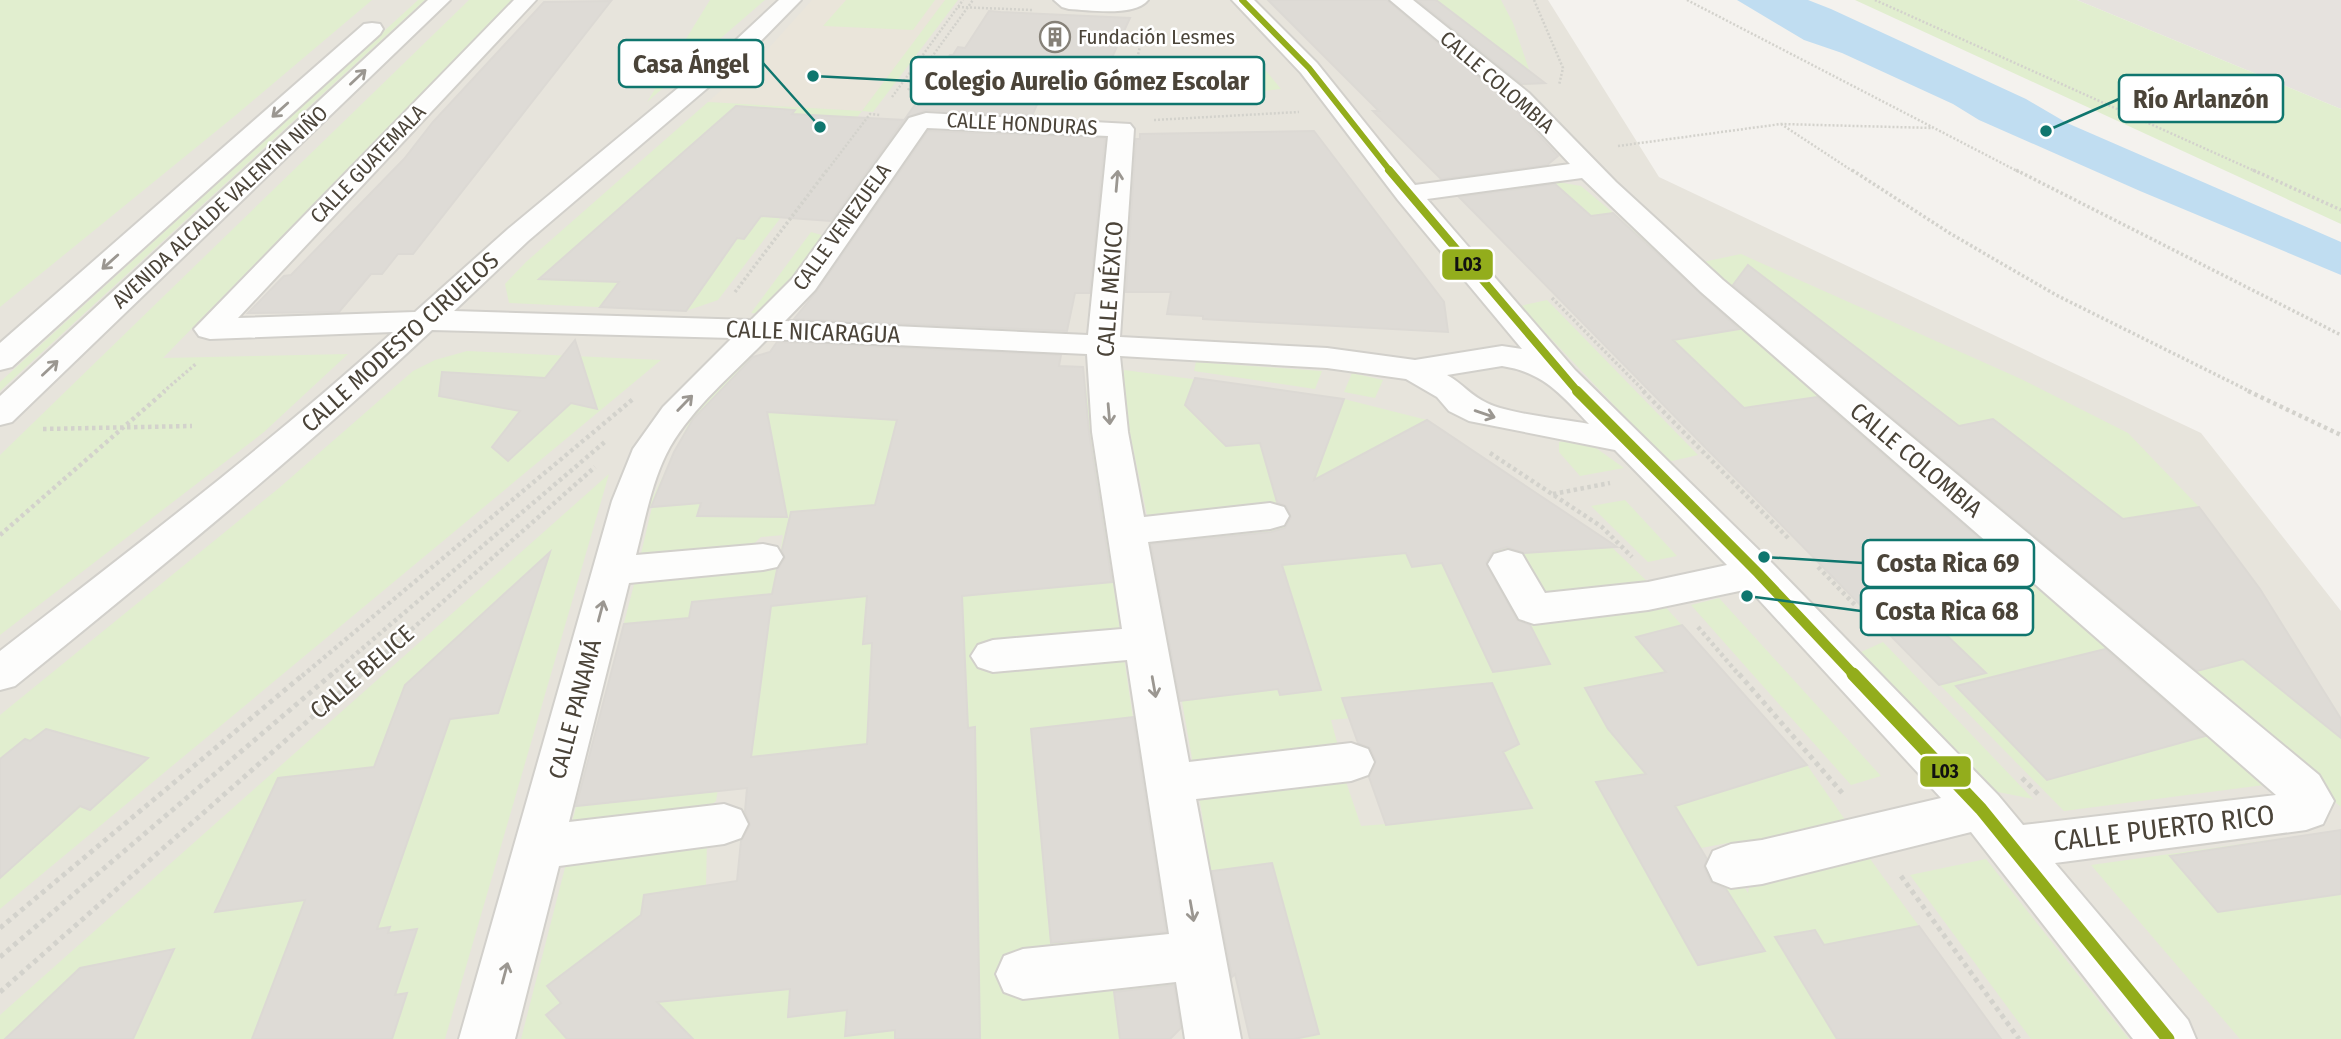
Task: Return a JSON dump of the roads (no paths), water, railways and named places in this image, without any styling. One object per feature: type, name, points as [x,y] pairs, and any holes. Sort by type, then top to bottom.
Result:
[{"type":"street","name":"AVENIDA ALCALDE VALENTÍN NIÑO","points":[[0,360],[405,0]]},
{"type":"street","name":"AVENIDA ALCALDE VALENTÍN NIÑO","points":[[0,415],[440,0]]},
{"type":"street","name":"CALLE GUATEMALA","points":[[223,328],[526,0]]},
{"type":"street","name":"CALLE MODESTO CIRUELOS","points":[[0,674],[224,497],[325,412],[518,235],[744,45],[791,0]]},
{"type":"street","points":[[1242,0],[1309,68],[1408,194],[1563,377],[1623,441],[1758,573],[1981,808],[2168,1039]]},
{"type":"street","name":"CALLE COLOMBIA","points":[[1401,0],[1534,110],[1615,197],[1712,286],[2302,789],[2310,801]]},
{"type":"street","points":[[1065,1],[1121,5],[1135,1]]},
{"type":"street","name":"CALLE HONDURAS","points":[[922,120],[1122,125]]},
{"type":"street","name":"CALLE VENEZUELA","points":[[735,323],[804,284],[922,120]]},
{"type":"street","name":"CALLE MÉXICO","points":[[1122,125],[1102,346],[1110,432],[1213,1039]]},
{"type":"street","name":"CALLE COLOMBIA","points":[[1408,194],[1582,161]]},
{"type":"street","points":[[1502,356],[1510,344],[1513,330],[1510,315]]},
{"type":"street","name":"CALLE NICARAGUA","points":[[223,328],[425,320],[735,323],[1327,358],[1454,377],[1461,404],[1480,415],[1623,441]]},
{"type":"street","name":"CALLE PANAMÁ","points":[[487,1039],[631,500],[651,449],[735,323]]},
{"type":"street","points":[[1454,377],[1480,358],[1502,356],[1532,363],[1563,377]]},
{"type":"street","points":[[1529,422],[1556,411],[1562,405],[1566,393],[1563,377]]},
{"type":"street","points":[[1128,531],[1270,516]]},
{"type":"street","points":[[612,571],[764,557]]},
{"type":"street","points":[[1508,564],[1534,610],[1669,592],[1758,573]]},
{"type":"street","points":[[993,656],[1146,643]]},
{"type":"street","points":[[1170,783],[1351,762]]},
{"type":"street","name":"CALLE PUERTO RICO","points":[[2013,847],[2274,815],[2306,810],[2310,801]]},
{"type":"street","points":[[1731,866],[1762,862],[1981,808]]},
{"type":"street","points":[[538,847],[724,824]]},
{"type":"street","points":[[1023,974],[1199,955]]},
{"type":"water","points":[[1737,0],[1808,0],[1831,9],[2026,99],[2067,123],[2341,242],[2341,275],[1979,120],[1953,104],[1842,53],[1804,40]]},
{"type":"place","name":"Fundación Lesmes","points":[[1055,37]]},
{"type":"place","name":"Colegio Aurelio Gómez Escolar","points":[[813,76]]},
{"type":"place","name":"Casa Ángel","points":[[820,127]]},
{"type":"place","name":"Río Arlanzón","points":[[2046,131]]},
{"type":"place","name":"Costa Rica 69","points":[[1764,557]]},
{"type":"place","name":"Costa Rica 68","points":[[1747,596]]}]
